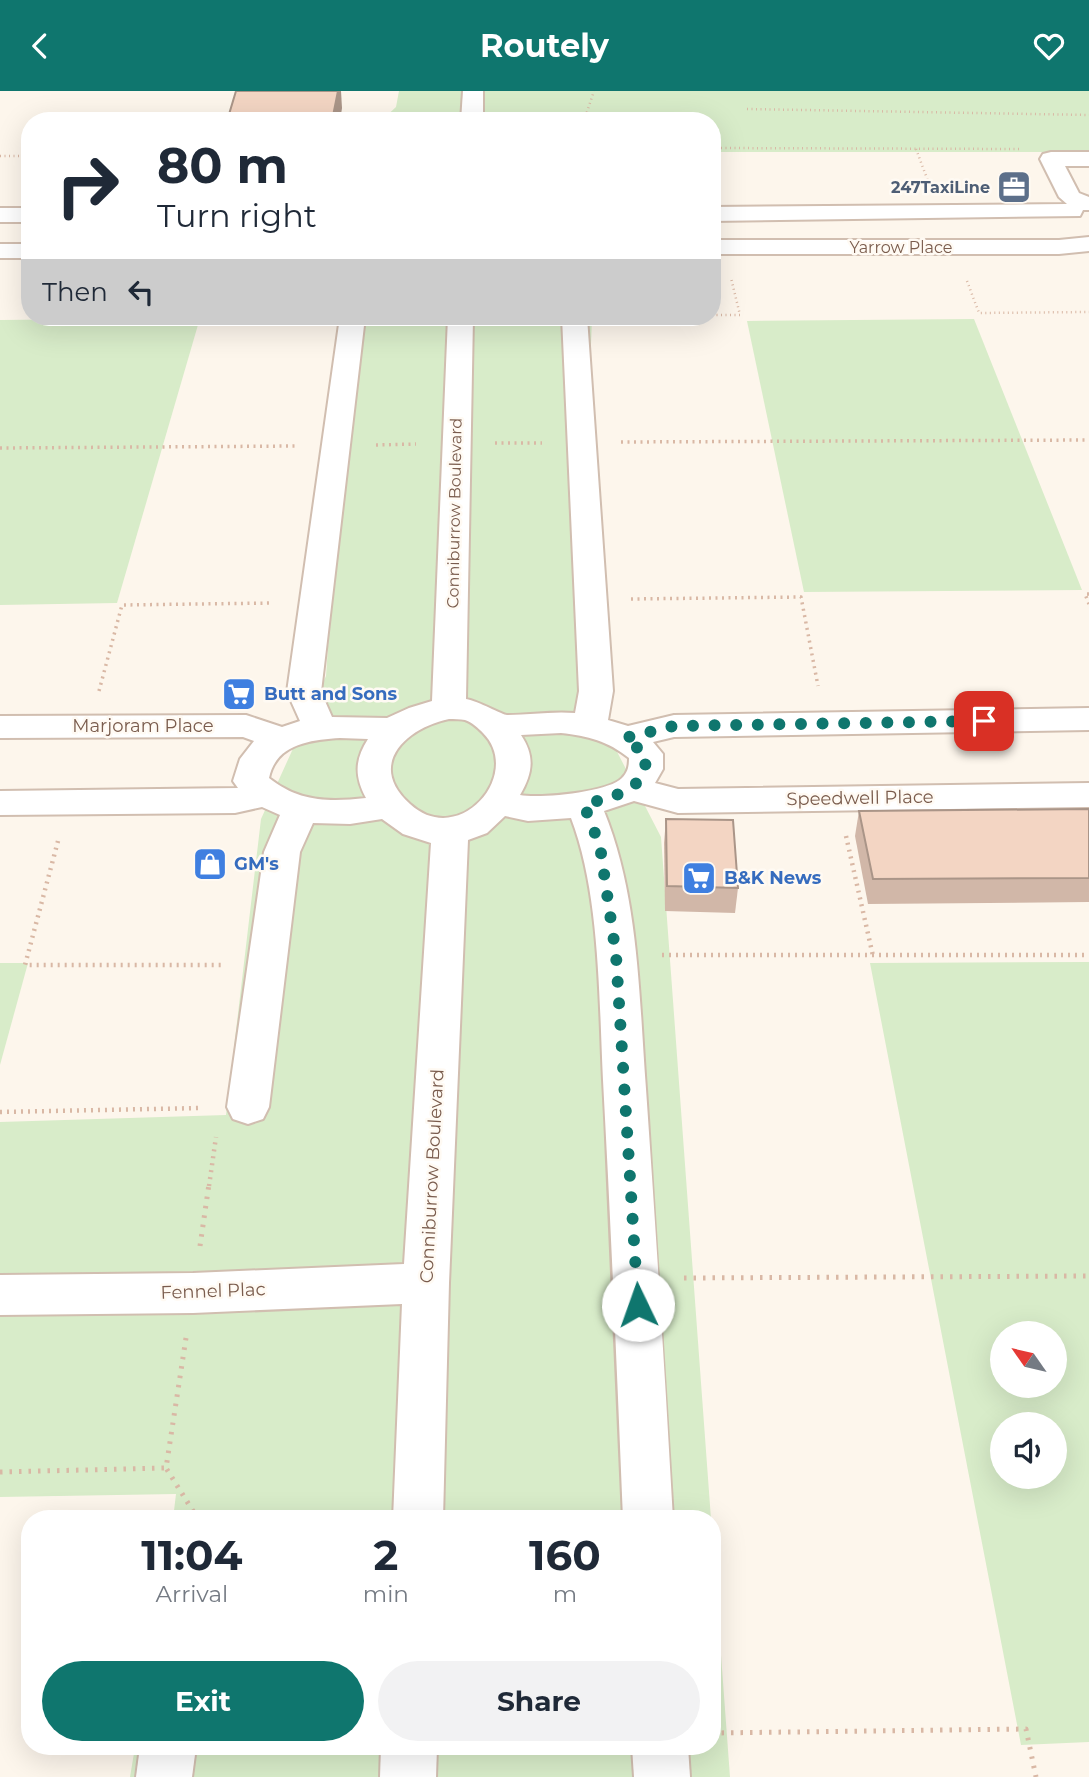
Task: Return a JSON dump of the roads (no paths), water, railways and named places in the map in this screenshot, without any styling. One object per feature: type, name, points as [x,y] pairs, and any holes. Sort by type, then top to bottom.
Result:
[{"type":"street","points":[[472,112],[473,91]]},
{"type":"street","points":[[1089,159],[1051,159],[1070,197],[1082,206],[1069,219],[1070,227],[1089,242]]},
{"type":"street","name":"Yarrow Place","points":[[721,214],[1082,206]]},
{"type":"street","points":[[0,215],[21,215]]},
{"type":"street","name":"Yarrow Place","points":[[721,247],[1059,247],[1089,242]]},
{"type":"street","points":[[0,251],[21,251]]},
{"type":"street","points":[[320,728],[304,692],[351,326]]},
{"type":"street","name":"Conniburrow Boulevard","points":[[449,708],[460,326]]},
{"type":"street","points":[[576,326],[596,691],[590,726]]},
{"type":"street","points":[[449,708],[475,712],[498,727],[514,751],[514,775],[499,803],[477,821],[450,832],[412,826],[388,806],[374,781],[376,756],[393,730],[421,715],[449,708]]},
{"type":"street","points":[[624,738],[674,726],[1089,719]]},
{"type":"street","points":[[498,727],[529,723],[590,726],[624,738],[646,754],[646,769],[633,789],[584,805],[528,809],[499,803]]},
{"type":"street","name":"Marjoram Place","points":[[0,727],[246,726],[284,739]]},
{"type":"street","points":[[388,806],[355,812],[300,811],[265,795],[251,781],[256,760],[274,743],[284,739],[320,728],[367,727],[393,730]]},
{"type":"street","name":"Speedwell Place","points":[[633,789],[678,801],[1089,795]]},
{"type":"street","points":[[0,803],[235,801],[265,795]]},
{"type":"street","points":[[584,805],[600,846],[616,955],[637,1278],[648,1510]]},
{"type":"street","points":[[248,1107],[282,852],[300,811]]},
{"type":"street","name":"Conniburrow Boulevard","points":[[418,1510],[426,1283],[450,832]]},
{"type":"street","name":"Fennel Plac","points":[[0,1295],[193,1293],[426,1283]]},
{"type":"street","points":[[164,1777],[167,1755]]},
{"type":"street","points":[[408,1777],[409,1755]]},
{"type":"street","points":[[661,1755],[662,1777]]},
{"type":"place","name":"247TaxiLine","points":[[1014,187]]},
{"type":"place","name":"Butt and Sons","points":[[239,694]]},
{"type":"place","name":"GM's","points":[[210,864]]},
{"type":"place","name":"B&K News","points":[[699,878]]}]
